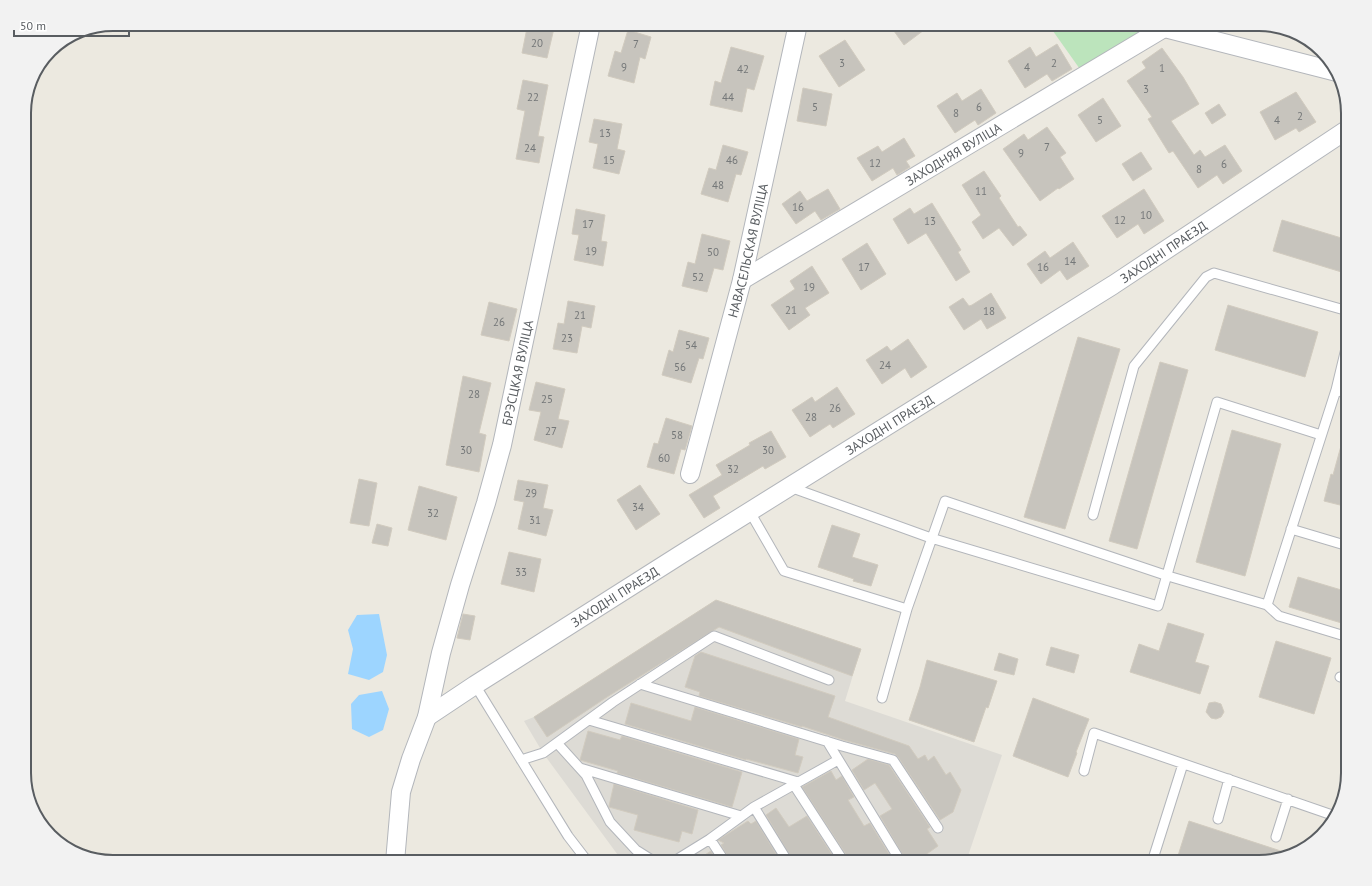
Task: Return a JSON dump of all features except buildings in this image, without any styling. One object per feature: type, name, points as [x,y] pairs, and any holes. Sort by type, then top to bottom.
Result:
[{"type":"street","name":"БРЭСЦКАЯ ВУЛІЦА","points":[[396,855],[401,792],[411,760],[428,718],[441,653],[502,445],[590,31]]},
{"type":"street","name":"НАВАСЕЛЬСКАЯ ВУЛІЦА","points":[[690,474],[742,280],[796,31]]},
{"type":"street","name":"ЗАХОДНЯЯ ВУЛІЦА","points":[[742,280],[1148,31]]},
{"type":"street","points":[[1176,31],[1328,70]]},
{"type":"street","name":"ЗАХОДНІ ПРАЕЗД","points":[[428,718],[475,685],[1113,285],[1341,134]]},
{"type":"lane","points":[[1093,515],[1134,366],[1206,277],[1214,273],[1341,309]]},
{"type":"lane","points":[[1267,605],[1336,390],[1341,369]]},
{"type":"lane","points":[[1336,390],[1341,392]]},
{"type":"lane","points":[[790,487],[931,538],[1158,606],[1168,576],[1217,402],[1321,435]]},
{"type":"lane","points":[[882,698],[907,609],[945,501],[1168,576],[1267,605],[1279,616],[1341,635]]},
{"type":"lane","points":[[750,512],[784,570],[907,609]]},
{"type":"lane","points":[[1291,529],[1341,544]]},
{"type":"lane","points":[[521,760],[543,753],[640,684],[714,636],[829,680]]},
{"type":"lane","points":[[640,684],[893,760],[938,828]]},
{"type":"lane","points":[[475,685],[568,836],[583,855]]},
{"type":"lane","points":[[589,720],[796,784],[840,855]]},
{"type":"lane","points":[[1084,771],[1094,733],[1330,814]]},
{"type":"lane","points":[[827,741],[897,855]]},
{"type":"lane","points":[[557,743],[586,776],[610,822],[636,850],[644,855]]},
{"type":"lane","points":[[684,855],[710,839],[754,807],[838,760]]},
{"type":"lane","points":[[1154,855],[1183,764]]},
{"type":"lane","points":[[579,768],[741,816]]},
{"type":"lane","points":[[1218,819],[1229,779]]},
{"type":"lane","points":[[1276,837],[1288,800]]},
{"type":"lane","points":[[754,807],[784,855]]},
{"type":"lane","points":[[710,839],[720,855]]},
{"type":"shaded area","points":[[716,600],[861,649],[845,701],[1002,755],[968,855],[618,855],[543,753],[524,721],[534,717]]},
{"type":"green space","points":[[1053,31],[1135,31],[1143,33],[1082,72]]},
{"type":"water","points":[[379,614],[387,655],[383,672],[369,680],[348,674],[353,649],[348,630],[357,615]]},
{"type":"water","points":[[382,691],[389,709],[383,730],[369,737],[352,729],[351,704],[359,695]]}]
